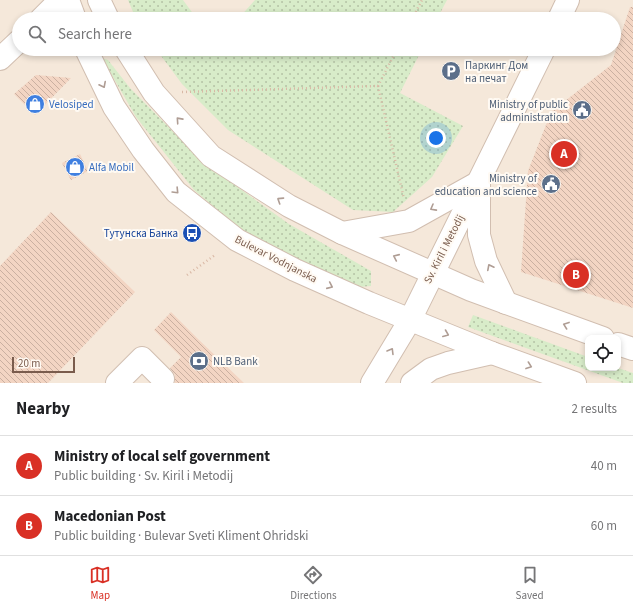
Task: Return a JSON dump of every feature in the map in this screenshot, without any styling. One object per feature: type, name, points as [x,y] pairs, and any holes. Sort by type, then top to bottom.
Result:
[{"type":"street","points":[[48,12],[60,0]]},
{"type":"street","points":[[68,0],[72,12]]},
{"type":"street","points":[[99,0],[105,12]]},
{"type":"street","points":[[562,12],[568,0]]},
{"type":"street","points":[[0,59],[12,48]]},
{"type":"street","name":"Bulevar Vodnjanska","points":[[89,56],[114,107],[143,150],[176,192],[236,240],[295,270],[410,320],[492,353],[575,383]]},
{"type":"street","points":[[130,56],[154,93],[211,156],[289,206],[342,233],[432,273],[506,303],[595,335]]},
{"type":"street","name":"Sv. Kiril i Metodij","points":[[372,383],[410,320],[541,56]]},
{"type":"street","points":[[342,233],[409,221],[479,182],[479,235],[486,261],[506,303]]},
{"type":"street","points":[[621,345],[633,349]]},
{"type":"street","points":[[412,383],[431,369],[448,363],[492,353]]},
{"type":"street","points":[[117,383],[142,358],[163,379]]},
{"type":"path","points":[[416,12],[422,0]]},
{"type":"path","points":[[393,56],[378,86],[409,221]]},
{"type":"path","points":[[154,93],[378,86]]},
{"type":"path","points":[[187,275],[215,255]]},
{"type":"shaded area","points":[[0,0],[633,0],[633,383],[0,383]]},
{"type":"green space","points":[[128,0],[183,0],[192,12],[133,12]]},
{"type":"green space","points":[[255,0],[447,0],[441,12],[244,12]]},
{"type":"green space","points":[[161,56],[418,56],[400,93],[463,126],[432,177],[393,212],[353,210],[228,130],[182,84]]},
{"type":"green space","points":[[102,58],[108,60],[130,88],[204,163],[289,224],[371,271],[371,286],[358,287],[314,269],[239,228],[194,190],[136,117]]},
{"type":"green space","points":[[473,315],[585,356],[585,369],[468,327]]},
{"type":"green space","points":[[621,369],[633,373],[633,383],[623,383],[590,371],[621,371]]},
{"type":"building","points":[[630,7],[633,7],[633,308],[521,272],[528,171],[551,112],[611,65],[614,56],[621,56],[621,34]]},
{"type":"building","name":"Velosiped","points":[[36,75],[71,78],[35,115],[14,94]]},
{"type":"building","name":"Alfa Mobil","points":[[80,154],[88,171],[71,180],[62,163]]},
{"type":"building","points":[[51,212],[135,292],[48,383],[0,383],[0,266]]},
{"type":"building","name":"NLB Bank","points":[[171,312],[244,383],[175,383],[175,375],[170,368],[181,357],[154,330]]},
{"type":"place","name":"Паркинг Дом на печат","points":[[451,71]]},
{"type":"place","name":"Velosiped","points":[[35,104]]},
{"type":"place","name":"Ministry of public administration","points":[[582,110]]},
{"type":"place","name":"Ministry of local self government","points":[[564,154]]},
{"type":"place","name":"Alfa Mobil","points":[[75,167]]},
{"type":"place","name":"Ministry of education and science","points":[[551,184]]},
{"type":"place","name":"Тутунска Банка","points":[[192,233]]},
{"type":"place","name":"Macedonian Post","points":[[576,275]]},
{"type":"place","name":"NLB Bank","points":[[199,361]]}]
